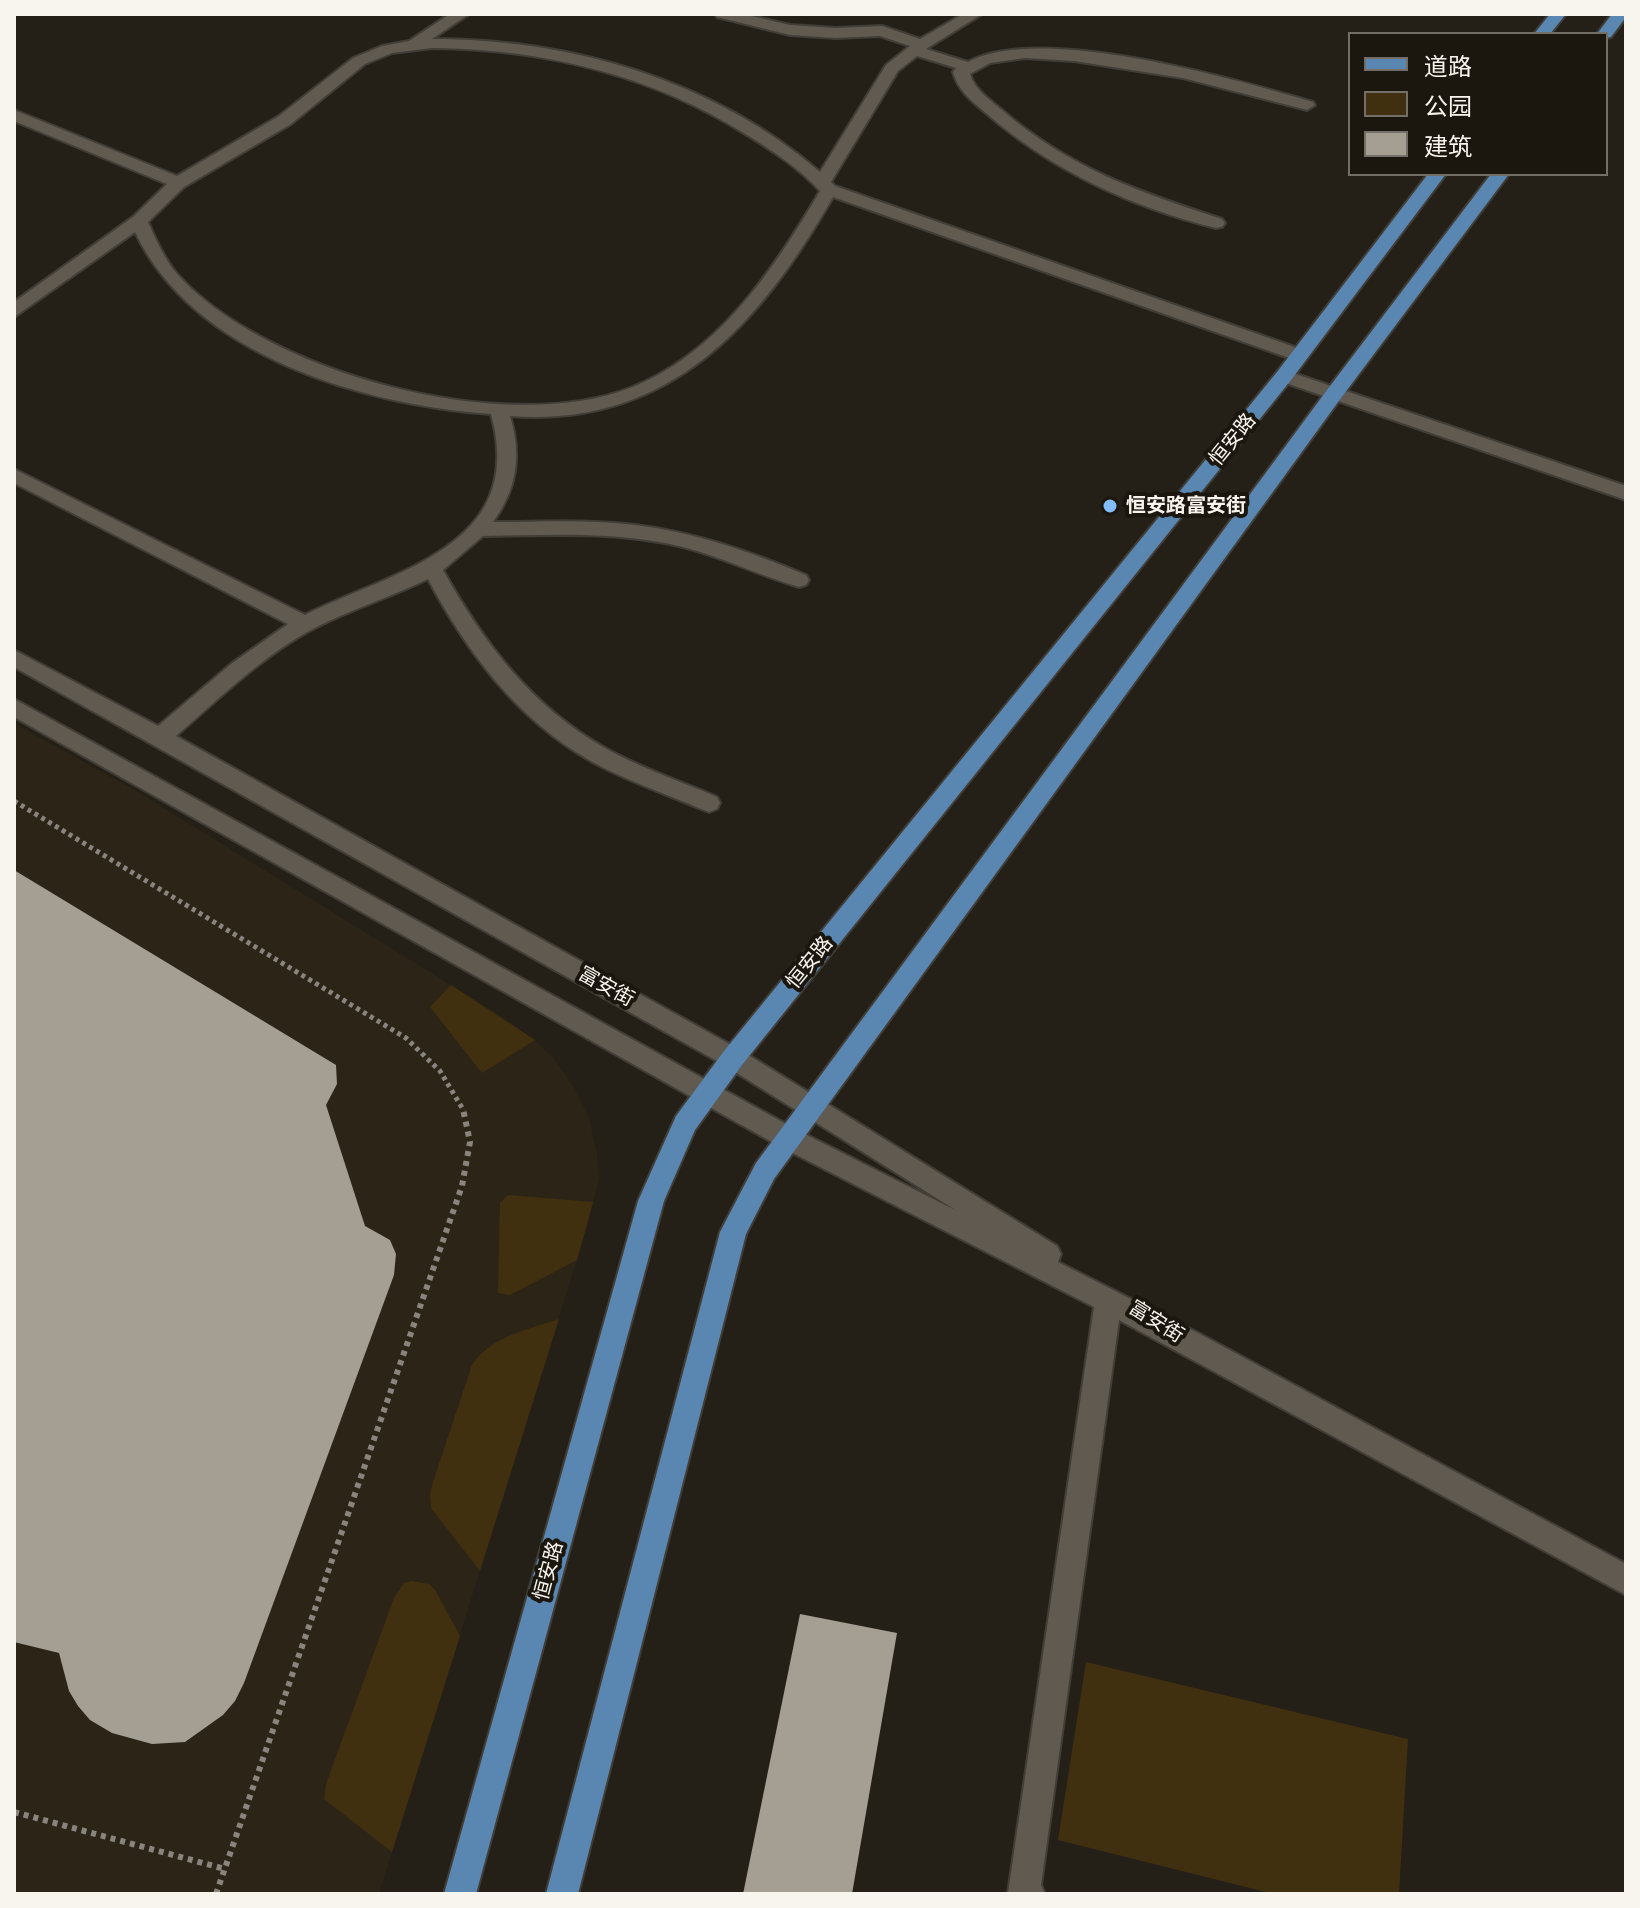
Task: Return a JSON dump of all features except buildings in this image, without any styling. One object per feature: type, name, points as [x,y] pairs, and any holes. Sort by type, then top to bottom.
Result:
[{"type":"main road","points":[[1544,32],[1558,14]]},
{"type":"main road","points":[[1606,32],[1620,14]]},
{"type":"main road","name":"恒安路","points":[[460,1894],[651,1201],[685,1124],[733,1058],[1284,376],[1435,176]]},
{"type":"main road","points":[[562,1894],[733,1232],[765,1171],[1334,394],[1498,176]]},
{"type":"street","points":[[415,43],[461,14]]},
{"type":"street","points":[[723,14],[790,30],[836,33],[882,31],[966,66]]},
{"type":"street","points":[[139,221],[172,279],[231,330],[316,372],[357,384],[463,406],[574,408],[606,403],[637,393],[694,359],[757,301],[777,276],[882,80],[918,47],[974,14]]},
{"type":"street","points":[[14,311],[139,221],[178,183],[285,120],[359,61],[372,53],[415,43],[542,51],[650,79],[677,89],[733,118],[799,162],[826,186],[1299,355]]},
{"type":"street","points":[[1216,223],[1122,192],[1056,162],[1028,143],[966,86],[961,72],[966,66],[988,58],[1011,55],[1125,62],[1198,75],[1307,105]]},
{"type":"street","points":[[14,115],[178,183]]},
{"type":"street","points":[[1284,376],[1626,493]]},
{"type":"street","points":[[160,737],[265,651],[305,624],[433,570],[458,552],[480,529],[497,500],[509,468],[510,443],[499,409]]},
{"type":"street","points":[[14,475],[305,624]]},
{"type":"street","points":[[480,529],[610,529],[649,534],[718,549],[799,580]]},
{"type":"street","points":[[433,570],[455,612],[486,659],[540,717],[599,755],[709,803]]},
{"type":"street","name":"富安街","points":[[14,658],[733,1058],[1190,1343]]},
{"type":"street","name":"富安街","points":[[14,707],[709,1091],[788,1138],[1190,1343]]},
{"type":"street","points":[[1029,1894],[1024,1893],[1108,1301]]},
{"type":"street","points":[[1190,1343],[1626,1580]]},
{"type":"path","points":[[14,801],[406,1038],[435,1063],[461,1102],[470,1142],[462,1186],[216,1894]]},
{"type":"path","points":[[14,1812],[225,1869]]},
{"type":"shaded area","points":[[14,723],[138,792],[501,1016],[535,1040],[555,1060],[589,1118],[599,1179],[586,1231],[379,1894],[14,1894]]},
{"type":"green space","points":[[451,985],[535,1040],[482,1073],[430,1007]]},
{"type":"green space","points":[[508,1195],[593,1202],[577,1260],[510,1295],[498,1293],[500,1203]]},
{"type":"green space","points":[[559,1319],[480,1571],[431,1508],[433,1482],[472,1365],[499,1341]]},
{"type":"green space","points":[[404,1583],[429,1584],[435,1590],[460,1636],[392,1852],[324,1799],[326,1784],[394,1598]]},
{"type":"green space","points":[[1086,1662],[1408,1739],[1399,1894],[1274,1894],[1058,1840]]},
{"type":"place","name":"恒安路富安街","points":[[1110,506]]}]
